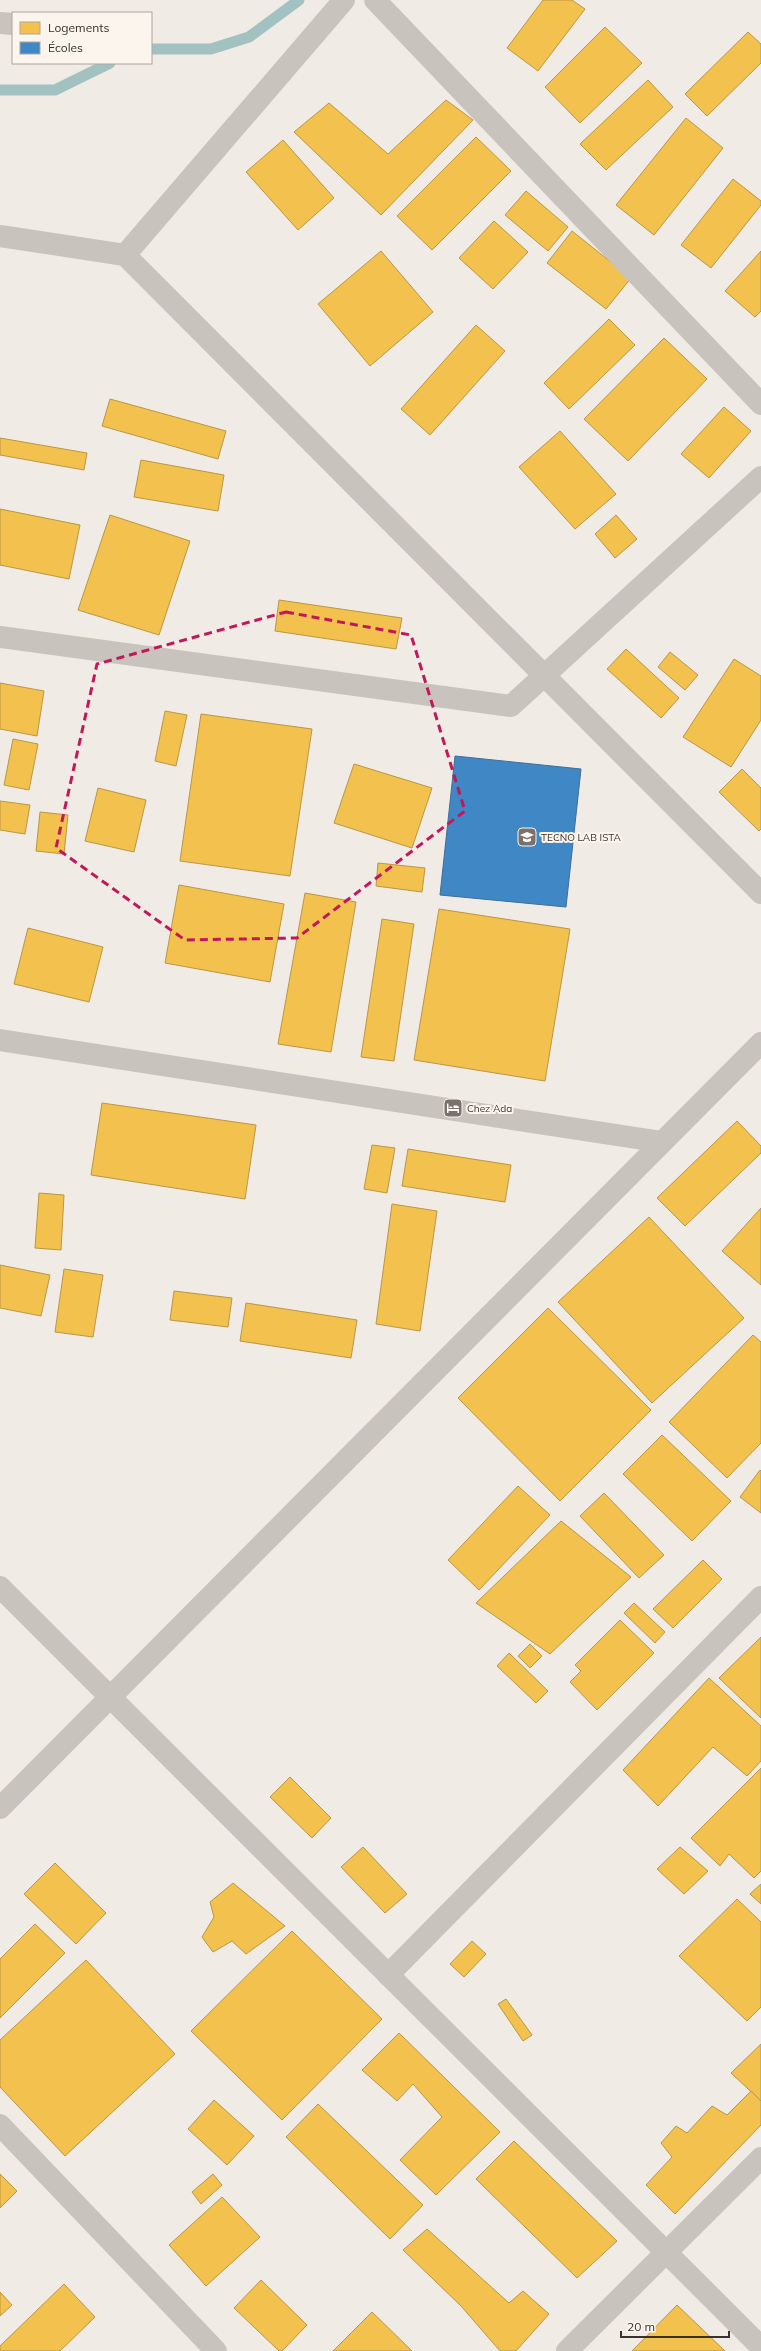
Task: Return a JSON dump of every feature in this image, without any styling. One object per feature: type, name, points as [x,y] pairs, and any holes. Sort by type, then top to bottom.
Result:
[{"type":"street","points":[[126,255],[344,0]]},
{"type":"street","points":[[375,0],[761,404]]},
{"type":"street","points":[[0,23],[12,24]]},
{"type":"street","points":[[0,236],[126,255],[761,893]]},
{"type":"street","points":[[0,637],[512,706],[761,477]]},
{"type":"street","points":[[0,1040],[662,1142]]},
{"type":"street","points":[[0,1808],[761,1044]]},
{"type":"street","points":[[0,1587],[761,2347]]},
{"type":"street","points":[[388,1975],[761,1597]]},
{"type":"street","points":[[0,2125],[216,2351]]},
{"type":"street","points":[[567,2351],[761,2158]]},
{"type":"highlighted area","points":[[286,612],[411,635],[465,811],[297,938],[185,940],[56,848],[97,664]]},
{"type":"building: Logements","points":[[543,0],[572,0],[585,9],[538,71],[507,48]]},
{"type":"building: Logements","points":[[605,27],[642,63],[580,123],[545,87]]},
{"type":"building: Logements","points":[[748,32],[761,44],[761,63],[707,116],[685,94]]},
{"type":"building: Logements","points":[[648,80],[673,107],[606,170],[580,144]]},
{"type":"building: Logements","points":[[446,100],[473,120],[381,215],[294,132],[329,103],[388,154]]},
{"type":"building: Logements","points":[[686,118],[723,148],[654,235],[616,205]]},
{"type":"building: Logements","points":[[476,137],[511,171],[432,250],[397,216]]},
{"type":"building: Logements","points":[[283,140],[334,198],[298,230],[246,172]]},
{"type":"building: Logements","points":[[733,179],[761,201],[761,205],[711,268],[681,245]]},
{"type":"building: Logements","points":[[526,191],[568,227],[548,251],[505,215]]},
{"type":"building: Logements","points":[[494,221],[528,252],[493,289],[459,258]]},
{"type":"building: Logements","points":[[572,231],[631,278],[606,309],[547,263]]},
{"type":"building: Logements","points":[[381,251],[433,312],[370,366],[318,304]]},
{"type":"building: Logements","points":[[761,251],[761,311],[755,317],[725,291]]},
{"type":"building: Logements","points":[[609,319],[635,345],[569,409],[544,383]]},
{"type":"building: Logements","points":[[476,325],[505,351],[430,435],[401,409]]},
{"type":"building: Logements","points":[[664,338],[707,379],[628,461],[584,419]]},
{"type":"building: Logements","points":[[110,399],[226,431],[218,459],[102,426]]},
{"type":"building: Logements","points":[[724,407],[751,431],[709,478],[681,454]]},
{"type":"building: Logements","points":[[560,431],[616,494],[575,529],[519,467]]},
{"type":"building: Logements","points":[[0,438],[87,453],[84,470],[0,455]]},
{"type":"building: Logements","points":[[141,460],[224,475],[218,511],[134,497]]},
{"type":"building: Logements","points":[[0,509],[80,525],[69,579],[0,565]]},
{"type":"building: Logements","points":[[110,515],[190,541],[159,635],[78,610]]},
{"type":"building: Logements","points":[[616,515],[637,539],[615,558],[595,534]]},
{"type":"building: Logements","points":[[279,600],[402,618],[396,649],[275,631]]},
{"type":"building: Logements","points":[[626,649],[679,698],[661,718],[607,669]]},
{"type":"building: Logements","points":[[670,652],[698,675],[685,690],[658,667]]},
{"type":"building: Logements","points":[[734,659],[761,676],[761,720],[731,767],[683,737]]},
{"type":"building: Logements","points":[[0,683],[44,691],[37,736],[0,729]]},
{"type":"building: Logements","points":[[165,711],[187,715],[176,766],[155,761]]},
{"type":"building: Logements","points":[[201,714],[312,729],[290,876],[180,861]]},
{"type":"building: Logements","points":[[13,739],[38,744],[29,790],[4,785]]},
{"type":"building: Logements","points":[[354,764],[432,788],[412,848],[334,823]]},
{"type":"building: Logements","points":[[742,769],[761,788],[761,829],[759,831],[719,792]]},
{"type":"building: Logements","points":[[98,788],[146,800],[134,852],[85,841]]},
{"type":"building: Logements","points":[[0,801],[30,805],[25,834],[0,830]]},
{"type":"building: Logements","points":[[40,812],[68,815],[64,854],[36,851]]},
{"type":"building: Logements","points":[[378,863],[425,868],[422,892],[376,886]]},
{"type":"building: Logements","points":[[179,885],[284,904],[270,982],[165,963]]},
{"type":"building: Logements","points":[[305,893],[356,902],[331,1052],[278,1044]]},
{"type":"building: Logements","points":[[439,909],[570,929],[545,1081],[414,1060]]},
{"type":"building: Logements","points":[[382,919],[414,924],[394,1061],[361,1057]]},
{"type":"building: Logements","points":[[28,928],[103,947],[89,1002],[14,984]]},
{"type":"building: Logements","points":[[102,1103],[256,1125],[245,1199],[91,1175]]},
{"type":"building: Logements","points":[[737,1121],[761,1146],[761,1153],[685,1226],[657,1198]]},
{"type":"building: Logements","points":[[372,1145],[395,1148],[387,1193],[364,1189]]},
{"type":"building: Logements","points":[[408,1149],[511,1165],[505,1202],[402,1186]]},
{"type":"building: Logements","points":[[39,1193],[64,1195],[61,1250],[35,1248]]},
{"type":"building: Logements","points":[[392,1204],[437,1211],[420,1331],[376,1324]]},
{"type":"building: Logements","points":[[761,1208],[761,1285],[722,1251]]},
{"type":"building: Logements","points":[[649,1217],[744,1318],[652,1403],[558,1302]]},
{"type":"building: Logements","points":[[0,1265],[50,1275],[41,1316],[0,1308]]},
{"type":"building: Logements","points":[[64,1269],[103,1275],[93,1337],[55,1332]]},
{"type":"building: Logements","points":[[174,1291],[232,1298],[228,1327],[170,1320]]},
{"type":"building: Logements","points":[[246,1303],[357,1320],[351,1358],[240,1341]]},
{"type":"building: Logements","points":[[548,1308],[651,1410],[560,1501],[458,1398]]},
{"type":"building: Logements","points":[[753,1335],[761,1342],[761,1443],[727,1478],[669,1422]]},
{"type":"building: Logements","points":[[662,1435],[731,1501],[692,1541],[623,1474]]},
{"type":"building: Logements","points":[[760,1470],[761,1471],[761,1513],[740,1497]]},
{"type":"building: Logements","points":[[518,1486],[550,1515],[479,1590],[448,1560]]},
{"type":"building: Logements","points":[[604,1493],[664,1555],[639,1578],[580,1516]]},
{"type":"building: Logements","points":[[561,1521],[631,1577],[550,1654],[476,1603]]},
{"type":"building: Logements","points":[[703,1560],[722,1579],[673,1628],[653,1609]]},
{"type":"building: Logements","points":[[634,1603],[665,1632],[655,1643],[624,1613]]},
{"type":"building: Logements","points":[[620,1620],[654,1653],[597,1710],[570,1682],[581,1671],[575,1665]]},
{"type":"building: Logements","points":[[761,1637],[761,1718],[719,1678]]},
{"type":"building: Logements","points":[[530,1644],[542,1656],[530,1668],[518,1656]]},
{"type":"building: Logements","points":[[509,1653],[548,1691],[536,1703],[497,1666]]},
{"type":"building: Logements","points":[[709,1678],[761,1726],[761,1761],[747,1776],[713,1747],[658,1806],[623,1770]]},
{"type":"building: Logements","points":[[761,1768],[761,1871],[754,1878],[729,1854],[720,1866],[691,1838]]},
{"type":"building: Logements","points":[[290,1777],[331,1818],[312,1838],[270,1797]]},
{"type":"building: Logements","points":[[363,1847],[407,1894],[385,1913],[341,1867]]},
{"type":"building: Logements","points":[[680,1847],[708,1871],[684,1894],[657,1869]]},
{"type":"building: Logements","points":[[55,1863],[106,1913],[76,1944],[24,1894]]},
{"type":"building: Logements","points":[[233,1883],[285,1926],[246,1954],[232,1941],[213,1952],[202,1937],[214,1917],[210,1902]]},
{"type":"building: Logements","points":[[761,1884],[761,1904],[750,1894]]},
{"type":"building: Logements","points":[[737,1899],[761,1922],[761,2007],[747,2021],[679,1956]]},
{"type":"building: Logements","points":[[35,1924],[65,1953],[0,2018],[0,1959]]},
{"type":"building: Logements","points":[[292,1931],[382,2019],[282,2120],[191,2031]]},
{"type":"building: Logements","points":[[472,1941],[486,1954],[464,1977],[450,1964]]},
{"type":"building: Logements","points":[[86,1960],[175,2054],[65,2156],[0,2087],[0,2040]]},
{"type":"building: Logements","points":[[506,1999],[532,2035],[523,2041],[498,2004]]},
{"type":"building: Logements","points":[[399,2033],[500,2132],[436,2195],[400,2160],[442,2117],[413,2084],[397,2101],[362,2070]]},
{"type":"building: Logements","points":[[761,2044],[761,2101],[731,2073]]},
{"type":"building: Logements","points":[[751,2091],[761,2101],[761,2125],[675,2214],[646,2185],[672,2157],[661,2143],[676,2126],[687,2133],[712,2106],[727,2115]]},
{"type":"building: Logements","points":[[214,2100],[254,2136],[227,2165],[188,2129]]},
{"type":"building: Logements","points":[[318,2104],[423,2205],[390,2239],[286,2137]]},
{"type":"building: Logements","points":[[514,2141],[617,2241],[577,2278],[476,2179]]},
{"type":"building: Logements","points":[[0,2174],[17,2191],[0,2208]]},
{"type":"building: Logements","points":[[213,2174],[222,2185],[201,2204],[192,2192]]},
{"type":"building: Logements","points":[[222,2197],[260,2237],[206,2286],[169,2245]]},
{"type":"building: Logements","points":[[427,2229],[509,2303],[523,2291],[549,2314],[516,2351],[500,2351],[461,2306],[403,2250]]},
{"type":"building: Logements","points":[[261,2280],[307,2325],[282,2351],[279,2351],[234,2308]]},
{"type":"building: Logements","points":[[64,2284],[95,2317],[60,2351],[0,2351],[0,2346]]},
{"type":"building: Logements","points":[[0,2292],[12,2305],[0,2316]]},
{"type":"building: Logements","points":[[677,2305],[725,2351],[632,2351]]},
{"type":"building: Logements","points":[[372,2312],[412,2351],[333,2351]]},
{"type":"building: Écoles","points":[[455,756],[581,769],[566,907],[440,895]]},
{"type":"waterway","points":[[152,49],[211,49],[249,37],[299,0]]},
{"type":"waterway","points":[[0,90],[55,90],[108,64]]},
{"type":"place","name":"TECNO LAB ISTA","points":[[527,837]]},
{"type":"place","name":"Chez Ada","points":[[453,1108]]}]
